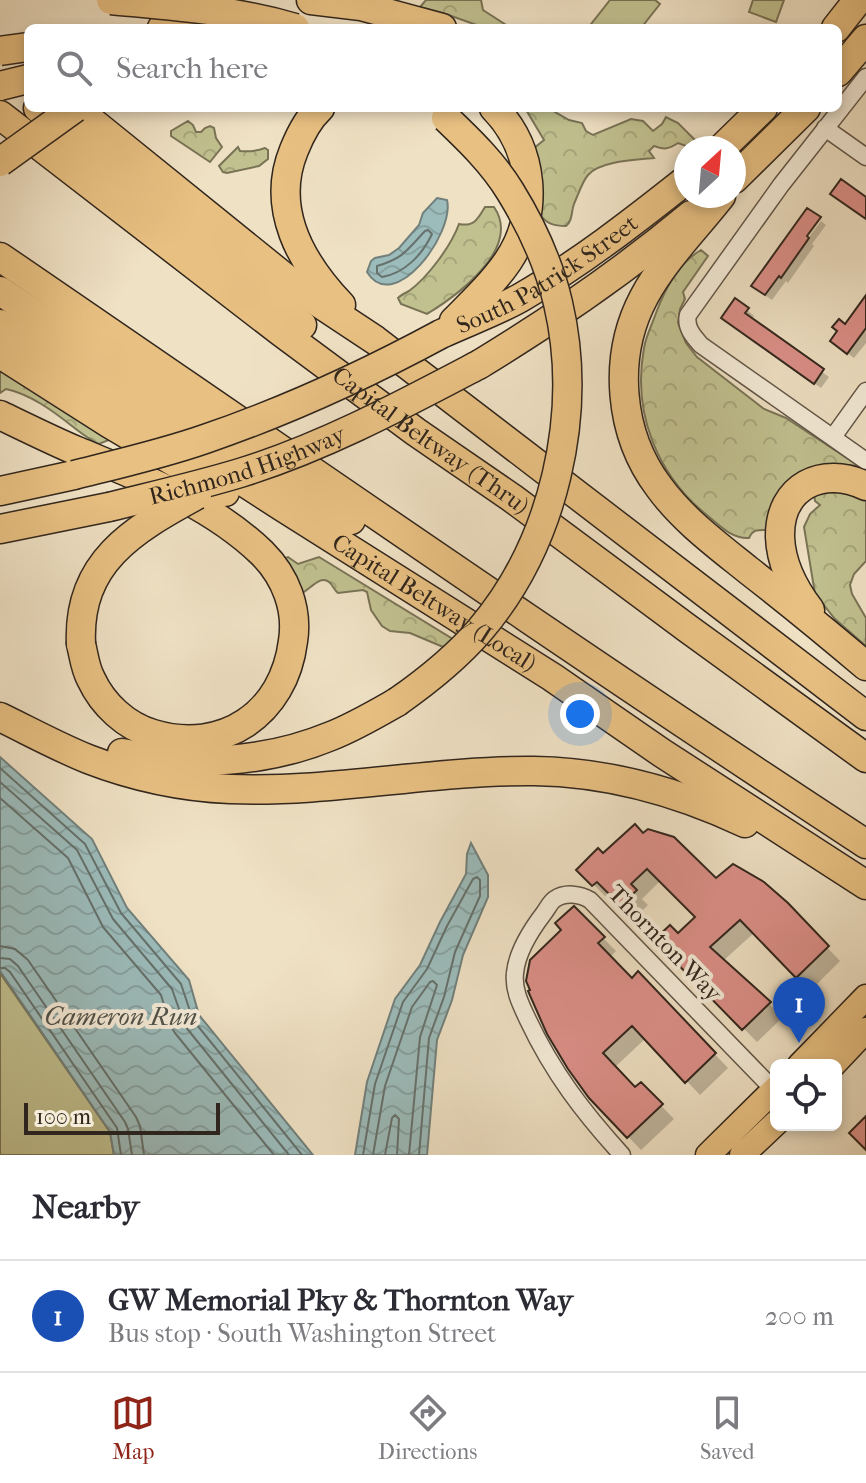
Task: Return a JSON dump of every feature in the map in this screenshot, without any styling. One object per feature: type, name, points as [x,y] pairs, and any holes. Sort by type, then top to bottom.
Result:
[{"type":"highway","points":[[111,0],[215,10],[266,24]]},
{"type":"highway","points":[[311,0],[361,6],[427,24]]},
{"type":"highway","points":[[842,67],[866,39]]},
{"type":"highway","points":[[0,49],[24,47]]},
{"type":"highway","points":[[0,49],[24,67]]},
{"type":"highway","points":[[0,77],[24,97]]},
{"type":"highway","points":[[0,86],[24,80]]},
{"type":"highway","points":[[43,112],[512,498]]},
{"type":"highway","points":[[0,162],[69,112]]},
{"type":"highway","points":[[80,112],[304,293],[375,340],[866,716]]},
{"type":"highway","points":[[317,112],[306,126],[286,177],[287,213],[292,233],[317,278],[375,340]]},
{"type":"highway","points":[[0,714],[61,735],[146,758],[210,761],[275,752],[329,737],[397,702],[462,648],[492,615],[518,574],[548,506],[562,443],[567,365],[558,302],[539,247],[524,217],[492,166],[439,112]]},
{"type":"highway","points":[[441,334],[509,260],[526,221],[529,182],[524,158],[515,136],[498,112]]},
{"type":"highway","points":[[734,136],[759,112]]},
{"type":"highway","name":"Capital Beltway (Thru)","points":[[0,115],[416,432],[512,498],[866,758]]},
{"type":"highway","points":[[746,172],[816,118]]},
{"type":"highway","name":"South Patrick Street","points":[[441,334],[517,300],[564,271],[674,189]]},
{"type":"highway","name":"South Patrick Street","points":[[480,364],[573,305],[698,208]]},
{"type":"highway","points":[[712,208],[654,281],[636,313],[627,348],[624,391],[637,446],[659,487],[678,510],[866,666]]},
{"type":"highway","points":[[0,257],[363,507],[866,844]]},
{"type":"highway","points":[[1,292],[292,484],[720,748]]},
{"type":"highway","name":"Capital Beltway (Local)","points":[[0,324],[552,677],[662,753],[866,885]]},
{"type":"highway","name":"Richmond Highway","points":[[0,491],[141,458],[216,435],[319,395],[441,334]]},
{"type":"highway","points":[[0,354],[110,424],[261,513],[383,582],[424,596]]},
{"type":"highway","name":"Richmond Highway","points":[[0,529],[109,507],[240,473],[349,431],[480,364]]},
{"type":"highway","points":[[0,415],[125,469],[166,489],[177,495],[187,501],[216,516],[265,556],[288,591],[294,619],[293,644],[290,663],[273,697],[261,711],[231,731],[188,741],[168,738],[131,725],[113,711],[99,694],[90,678],[81,644],[83,604],[99,569],[129,537],[180,504],[192,498],[204,492],[240,473]]},
{"type":"highway","points":[[834,638],[799,596],[786,572],[780,535],[781,519],[792,497],[802,486],[815,479],[845,478],[866,486]]},
{"type":"highway","points":[[0,714],[88,759],[137,775],[230,789],[292,788],[533,771],[598,776],[653,788],[710,807],[866,885]]},
{"type":"main road","points":[[806,1059],[866,997]]},
{"type":"main road","points":[[839,1059],[866,1030]]},
{"type":"main road","points":[[708,1155],[770,1094]]},
{"type":"main road","points":[[742,1155],[770,1129]]},
{"type":"street","points":[[842,97],[866,77]]},
{"type":"street","points":[[866,157],[816,118],[781,185],[688,315],[687,322],[692,335],[701,345],[866,461]]},
{"type":"street","points":[[833,437],[866,391]]},
{"type":"street","name":"Thornton Way","points":[[622,1155],[560,1079],[541,1047],[515,986],[520,953],[541,916],[555,899],[569,894],[590,900],[770,1084]]},
{"type":"green space","points":[[426,0],[481,0],[483,10],[504,24],[474,24],[420,7]]},
{"type":"green space","points":[[610,0],[655,0],[660,4],[644,24],[591,24]]},
{"type":"green space","points":[[753,0],[784,0],[776,22],[749,12]]},
{"type":"green space","points":[[527,112],[555,112],[582,123],[586,131],[593,135],[631,119],[643,121],[653,131],[666,117],[678,123],[691,136],[674,136],[672,147],[654,146],[649,151],[654,158],[619,162],[594,170],[582,185],[566,226],[547,222],[539,213],[533,149],[544,140]]},
{"type":"green space","points":[[188,121],[196,132],[210,126],[214,128],[222,147],[210,162],[171,136],[171,131]]},
{"type":"green space","points":[[238,147],[240,151],[265,148],[268,159],[259,166],[223,172],[219,166]]},
{"type":"green space","points":[[485,207],[494,207],[500,223],[500,238],[483,269],[427,314],[401,304],[398,298],[431,269],[459,224],[475,221]]},
{"type":"green space","points":[[701,250],[708,256],[683,292],[685,299],[680,309],[678,323],[686,343],[697,357],[764,409],[786,418],[859,466],[834,468],[767,530],[758,530],[749,538],[727,531],[690,500],[675,482],[652,441],[642,396],[644,348],[660,304],[673,277]]},
{"type":"green space","points":[[0,364],[116,437],[99,444],[32,399],[6,389],[0,393]]},
{"type":"green space","points":[[821,486],[866,499],[866,561],[854,574],[850,585],[866,618],[866,646],[835,619],[815,594],[804,527],[810,514],[820,505],[815,501],[814,493]]},
{"type":"green space","points":[[288,557],[298,564],[319,557],[456,641],[448,649],[410,633],[390,631],[382,626],[371,610],[367,592],[363,590],[338,593],[329,582],[322,580],[300,594],[282,559]]},
{"type":"green space","points":[[0,973],[110,1132],[114,1155],[0,1155]]},
{"type":"water","points":[[437,198],[447,200],[447,214],[432,249],[406,277],[392,284],[379,283],[367,272],[371,261],[399,248]]},
{"type":"water","name":"Cameron Run","points":[[0,757],[92,839],[127,908],[189,980],[199,1015],[313,1155],[114,1155],[110,1132],[0,971]]},
{"type":"water","points":[[471,843],[488,875],[488,897],[463,955],[452,1000],[437,1040],[427,1155],[355,1155],[367,1082],[395,999],[420,965],[466,874]]},
{"type":"building","points":[[841,179],[866,197],[866,219],[830,194]]},
{"type":"building","points":[[807,208],[821,217],[781,278],[779,276],[765,295],[751,286]]},
{"type":"building","points":[[866,295],[866,328],[847,354],[830,341],[837,331],[832,327],[839,319],[845,324]]},
{"type":"building","points":[[735,298],[749,308],[745,313],[824,369],[814,384],[721,318]]},
{"type":"building","points":[[635,824],[643,833],[648,829],[674,837],[716,878],[733,864],[764,882],[829,946],[796,978],[740,920],[710,947],[771,1002],[742,1030],[654,940],[670,925],[678,933],[695,917],[647,869],[631,884],[637,890],[621,906],[597,882],[592,886],[576,870],[598,848],[603,853]]},
{"type":"building","points":[[574,906],[605,937],[598,943],[632,978],[638,971],[716,1053],[685,1083],[632,1026],[603,1053],[635,1087],[641,1082],[663,1104],[627,1138],[589,1098],[568,1069],[547,1034],[528,991],[526,981],[530,960],[561,930],[555,923]]},
{"type":"building","points":[[866,1116],[866,1150],[849,1133]]},
{"type":"place","name":"GW Memorial Pky & Thornton Way","points":[[799,1043]]}]
